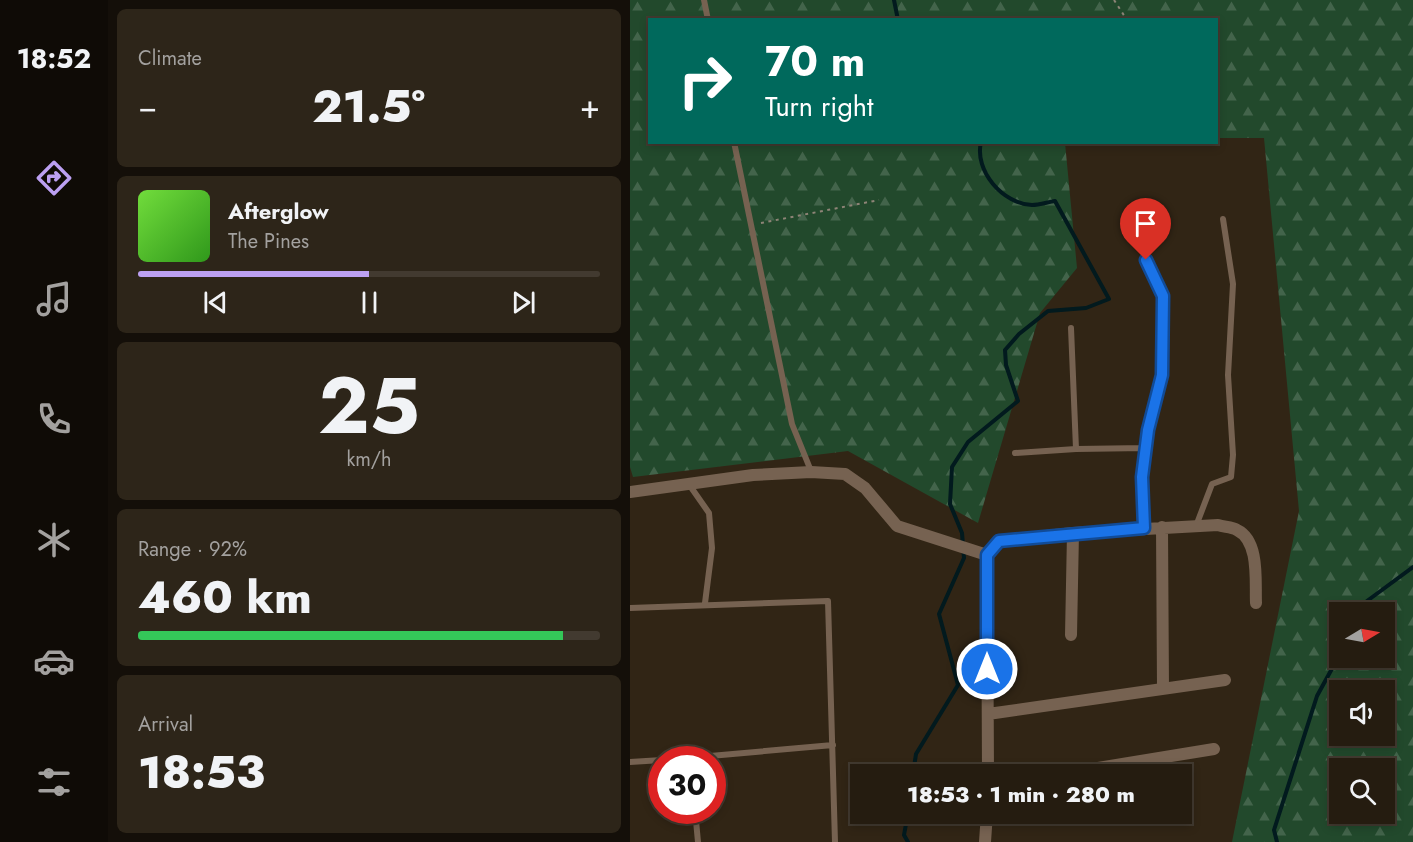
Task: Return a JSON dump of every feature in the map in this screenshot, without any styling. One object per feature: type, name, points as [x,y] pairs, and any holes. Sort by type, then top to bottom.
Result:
[{"type":"street","points":[[630,492],[688,482],[811,472],[845,474],[865,488],[897,526],[987,555]]},
{"type":"street","points":[[988,764],[987,555],[999,541],[1073,533],[1218,525],[1238,530],[1249,540],[1254,559],[1256,603]]},
{"type":"street","points":[[1162,527],[1162,689]]},
{"type":"street","points":[[1071,635],[1073,533]]},
{"type":"street","points":[[988,714],[1225,680]]},
{"type":"street","points":[[1122,764],[1214,749]]},
{"type":"street","points":[[985,842],[986,824]]},
{"type":"lane","points":[[704,0],[708,18]]},
{"type":"lane","points":[[734,144],[792,424],[811,472]]},
{"type":"lane","points":[[1132,217],[1146,260],[1163,296],[1162,375],[1145,448],[1142,477],[1144,528]]},
{"type":"lane","points":[[1196,526],[1212,484],[1231,477],[1233,455],[1228,375],[1233,285],[1223,219]]},
{"type":"lane","points":[[1071,328],[1076,448]]},
{"type":"lane","points":[[1015,453],[1076,448],[1145,448]]},
{"type":"lane","points":[[688,482],[709,513],[712,548],[705,603]]},
{"type":"lane","points":[[630,608],[705,603],[828,601],[835,842]]},
{"type":"lane","points":[[726,755],[833,745]]},
{"type":"lane","points":[[630,762],[648,761]]},
{"type":"lane","points":[[696,824],[698,842]]},
{"type":"path","points":[[1114,0],[1126,18]]},
{"type":"path","points":[[751,225],[879,200]]},
{"type":"green space","points":[[630,0],[1413,0],[1413,842],[1232,842],[1299,511],[1264,138],[1218,138],[1218,18],[648,18],[648,144],[1065,144],[1077,268],[1040,313],[978,523],[848,451],[633,477],[630,467]]},
{"type":"waterway","points":[[894,0],[898,18]]},
{"type":"waterway","points":[[914,764],[916,754],[958,685],[939,614],[964,558],[962,533],[950,504],[952,467],[968,442],[1018,401],[1006,365],[1005,350],[1019,334],[1048,311],[1086,308],[1109,299],[1055,201],[1032,205],[1011,199],[1001,192],[986,174],[980,153],[981,144]]},
{"type":"waterway","points":[[1366,602],[1413,567]]},
{"type":"waterway","points":[[1277,842],[1274,830],[1317,696],[1332,668]]},
{"type":"waterway","points":[[906,824],[904,835],[908,842]]},
{"type":"route","points":[[987,669],[987,555],[999,541],[1144,528],[1142,477],[1148,430],[1162,375],[1163,296],[1146,260]]}]
